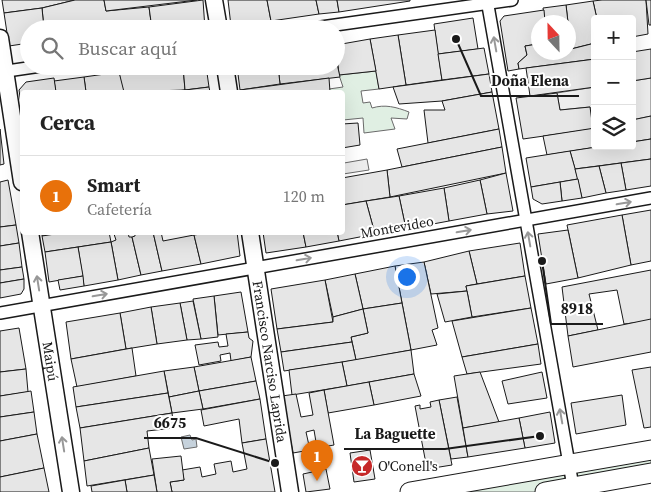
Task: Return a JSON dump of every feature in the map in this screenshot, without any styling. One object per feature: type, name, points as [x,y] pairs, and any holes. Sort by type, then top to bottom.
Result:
[{"type":"main road","points":[[214,0],[217,20]]},
{"type":"main road","points":[[0,38],[3,72],[20,170]]},
{"type":"main road","points":[[226,75],[229,90]]},
{"type":"main road","name":"Maipú","points":[[30,235],[71,492]]},
{"type":"main road","name":"Francisco Narciso Laprida","points":[[250,235],[290,492]]},
{"type":"main road","points":[[410,492],[651,450]]},
{"type":"main road","points":[[545,492],[574,490],[651,473]]},
{"type":"street","points":[[345,23],[512,0]]},
{"type":"street","points":[[487,2],[574,490]]},
{"type":"street","points":[[3,72],[20,69]]},
{"type":"street","name":"Montevideo","points":[[0,313],[651,198]]},
{"type":"green space","points":[[376,71],[379,89],[361,91],[363,103],[370,102],[372,108],[381,106],[409,112],[407,119],[391,118],[395,129],[364,133],[363,118],[345,120],[345,90],[329,89],[343,87],[339,75]]},
{"type":"green space","points":[[651,450],[651,473],[574,492],[410,492]]},
{"type":"shaded area","points":[[651,78],[651,116],[636,119],[636,105],[636,80]]},
{"type":"shaded area","points":[[591,88],[591,111],[590,107],[560,110],[557,93]]},
{"type":"shaded area","points":[[367,159],[369,170],[345,174],[345,163]]},
{"type":"shaded area","points":[[190,435],[192,440],[196,439],[197,447],[184,449],[181,437]]},
{"type":"building","points":[[2,0],[75,0],[42,8],[4,13]]},
{"type":"building","points":[[75,0],[104,0],[106,11],[149,7],[151,20],[43,20],[42,8]]},
{"type":"building","points":[[104,0],[197,0],[106,11]]},
{"type":"building","points":[[203,0],[204,20],[151,20],[149,7]]},
{"type":"building","points":[[228,0],[267,0],[271,20],[230,20]]},
{"type":"building","points":[[267,0],[316,0],[319,14],[271,20]]},
{"type":"building","points":[[316,0],[337,0],[339,12],[319,14]]},
{"type":"building","points":[[337,0],[410,0],[410,1],[339,12]]},
{"type":"building","points":[[646,0],[648,34],[636,36],[636,15],[596,15],[593,1]]},
{"type":"building","points":[[646,0],[651,0],[651,25],[649,25]]},
{"type":"building","points":[[593,1],[596,15],[591,15],[591,44],[576,48],[576,15],[567,15],[566,5]]},
{"type":"building","points":[[566,5],[567,15],[544,15],[543,8]]},
{"type":"building","points":[[42,8],[43,20],[20,20],[20,44],[9,46],[4,13]]},
{"type":"building","points":[[544,10],[544,15],[531,15],[531,45],[525,46],[527,55],[518,63],[519,69],[508,71],[500,21],[504,16]]},
{"type":"building","points":[[473,18],[478,49],[438,54],[434,24]]},
{"type":"building","points":[[435,30],[442,80],[406,85],[398,35]]},
{"type":"building","points":[[398,35],[406,85],[379,89],[370,39]]},
{"type":"building","points":[[370,39],[376,71],[345,74],[345,43]]},
{"type":"building","points":[[591,44],[591,60],[519,69],[518,63],[527,55],[525,46],[531,45],[531,60],[576,60],[576,48]]},
{"type":"building","points":[[484,48],[489,74],[442,80],[438,54]]},
{"type":"building","points":[[651,49],[651,78],[636,80],[636,51]]},
{"type":"building","points":[[591,60],[591,88],[530,96],[526,68]]},
{"type":"building","points":[[489,74],[492,92],[442,101],[399,104],[393,87]]},
{"type":"building","points":[[119,75],[184,75],[185,90],[122,90]]},
{"type":"building","points":[[120,75],[124,90],[86,90],[84,77]]},
{"type":"building","points":[[184,75],[207,75],[209,87],[185,90]]},
{"type":"building","points":[[238,75],[279,75],[280,84],[240,90]]},
{"type":"building","points":[[279,75],[340,75],[340,77],[280,84]]},
{"type":"building","points":[[84,77],[86,90],[56,90],[54,81]]},
{"type":"building","points":[[54,78],[56,90],[20,90],[20,97],[19,90],[26,82]]},
{"type":"building","points":[[329,78],[330,90],[240,90]]},
{"type":"building","points":[[209,87],[210,90],[185,90]]},
{"type":"building","points":[[492,92],[499,129],[428,143],[424,110],[445,110],[442,101]]},
{"type":"building","points":[[557,93],[560,110],[590,107],[591,129],[523,139],[516,98]]},
{"type":"building","points":[[651,116],[651,139],[636,141],[636,119]]},
{"type":"building","points":[[358,123],[360,145],[345,148],[345,124]]},
{"type":"building","points":[[0,129],[4,164],[0,165]]},
{"type":"building","points":[[499,129],[502,147],[402,167],[397,149]]},
{"type":"building","points":[[591,129],[591,148],[547,155],[543,136]]},
{"type":"building","points":[[651,139],[651,159],[575,169],[570,151],[591,148],[591,150],[636,150],[636,141]]},
{"type":"building","points":[[502,147],[506,173],[390,197],[387,170]]},
{"type":"building","points":[[570,151],[578,179],[531,187],[526,158]]},
{"type":"building","points":[[651,159],[651,186],[626,190],[621,163]]},
{"type":"building","points":[[621,163],[626,190],[606,193],[599,166]]},
{"type":"building","points":[[599,166],[606,193],[582,198],[575,169]]},
{"type":"building","points":[[387,170],[390,197],[345,204],[345,177]]},
{"type":"building","points":[[506,173],[513,211],[487,214],[480,180]]},
{"type":"building","points":[[578,179],[582,198],[562,201],[560,182]]},
{"type":"building","points":[[8,180],[16,225],[0,227],[0,182]]},
{"type":"building","points":[[480,180],[487,214],[449,221],[444,188]]},
{"type":"building","points":[[560,182],[562,201],[542,204],[533,199],[531,187]]},
{"type":"building","points":[[444,188],[449,221],[406,229],[399,196]]},
{"type":"building","points":[[399,196],[406,229],[375,234],[366,201]]},
{"type":"building","points":[[366,201],[375,234],[339,241],[338,235],[345,235],[345,204]]},
{"type":"building","points":[[651,210],[651,261],[631,265],[622,215]]},
{"type":"building","points":[[622,215],[631,265],[578,278],[567,225]]},
{"type":"building","points":[[16,225],[19,243],[0,246],[0,227]]},
{"type":"building","points":[[568,230],[578,278],[546,284],[538,234]]},
{"type":"building","points":[[110,235],[111,242],[45,252],[42,236]]},
{"type":"building","points":[[114,235],[129,235],[129,237],[132,237],[141,275],[118,280],[111,242],[116,240]]},
{"type":"building","points":[[154,235],[162,271],[141,275],[132,237]]},
{"type":"building","points":[[154,235],[162,235],[163,241],[194,235],[201,264],[162,271]]},
{"type":"building","points":[[194,235],[237,235],[240,256],[201,264]]},
{"type":"building","points":[[263,235],[304,235],[306,247],[266,253]]},
{"type":"building","points":[[304,235],[338,235],[339,241],[306,247]]},
{"type":"building","points":[[111,242],[118,280],[84,286],[78,247]]},
{"type":"building","points":[[19,243],[22,267],[0,270],[0,246]]},
{"type":"building","points":[[520,243],[525,276],[477,284],[469,251]]},
{"type":"building","points":[[78,247],[83,276],[49,282],[45,252]]},
{"type":"building","points":[[469,251],[477,284],[466,286],[467,291],[431,294],[424,262]]},
{"type":"building","points":[[424,262],[438,328],[432,330],[437,345],[411,350],[395,266]]},
{"type":"building","points":[[395,266],[402,303],[363,309],[355,274]]},
{"type":"building","points":[[22,267],[24,279],[0,283],[0,270]]},
{"type":"building","points":[[651,270],[651,321],[624,324],[617,290],[589,294],[598,330],[568,336],[562,287]]},
{"type":"building","points":[[355,274],[363,309],[333,317],[325,280]]},
{"type":"building","points":[[83,276],[84,286],[60,290],[58,280]]},
{"type":"building","points":[[525,276],[531,308],[472,317],[466,286]]},
{"type":"building","points":[[24,279],[24,289],[21,294],[0,298],[0,283]]},
{"type":"building","points":[[325,280],[333,322],[277,329],[271,289]]},
{"type":"building","points":[[467,291],[472,317],[445,322],[437,294]]},
{"type":"building","points":[[241,292],[248,332],[218,335],[214,296]]},
{"type":"building","points":[[214,296],[218,337],[201,339],[193,299]]},
{"type":"building","points":[[193,301],[201,339],[187,340],[180,303]]},
{"type":"building","points":[[180,303],[187,340],[157,344],[151,307]]},
{"type":"building","points":[[402,303],[411,350],[356,360],[351,337],[368,333],[363,309]]},
{"type":"building","points":[[151,307],[157,344],[126,349],[120,313]]},
{"type":"building","points":[[531,308],[538,344],[462,357],[452,321]]},
{"type":"building","points":[[363,309],[368,333],[351,337],[352,342],[281,352],[277,329],[333,322],[333,317]]},
{"type":"building","points":[[120,313],[126,349],[71,359],[66,322]]},
{"type":"building","points":[[651,319],[651,352],[573,367],[568,336]]},
{"type":"building","points":[[19,328],[26,369],[0,372],[0,331]]},
{"type":"building","points":[[248,332],[249,338],[253,341],[251,357],[231,361],[230,353],[220,355],[221,361],[199,365],[195,345],[218,342],[219,347],[228,346],[226,334]]},
{"type":"building","points":[[352,342],[356,360],[284,371],[281,352]]},
{"type":"building","points":[[538,344],[541,364],[467,374],[462,357]]},
{"type":"building","points":[[132,348],[136,376],[77,387],[71,359]]},
{"type":"building","points":[[411,350],[414,374],[347,386],[342,362]]},
{"type":"building","points":[[251,357],[256,381],[199,391],[194,367]]},
{"type":"building","points":[[342,362],[347,386],[292,395],[289,370]]},
{"type":"building","points":[[194,367],[199,391],[169,397],[164,371]]},
{"type":"building","points":[[651,367],[651,427],[644,428],[632,370]]},
{"type":"building","points":[[26,369],[28,392],[0,396],[0,372]]},
{"type":"building","points":[[164,371],[168,393],[76,407],[73,387]]},
{"type":"building","points":[[480,372],[499,422],[463,428],[454,376]]},
{"type":"building","points":[[542,372],[547,398],[508,404],[502,381]]},
{"type":"building","points":[[414,374],[421,396],[374,405],[369,382]]},
{"type":"building","points":[[256,381],[260,399],[203,409],[199,391]]},
{"type":"building","points":[[369,382],[374,405],[328,413],[324,390]]},
{"type":"building","points":[[324,390],[334,445],[317,448],[314,430],[306,432],[310,450],[293,453],[282,396],[296,394],[301,417],[313,415],[309,393]]},
{"type":"building","points":[[31,391],[34,412],[0,417],[0,396]]},
{"type":"building","points":[[199,391],[203,409],[172,413],[169,397]]},
{"type":"building","points":[[168,393],[172,413],[80,428],[76,407]]},
{"type":"building","points":[[622,395],[626,425],[576,434],[571,403]]},
{"type":"building","points":[[457,397],[468,457],[451,459],[439,400]]},
{"type":"building","points":[[260,399],[266,439],[242,443],[239,419],[204,426],[201,410]]},
{"type":"building","points":[[439,400],[452,465],[427,469],[415,406],[420,405],[420,409],[431,407],[430,402]]},
{"type":"building","points":[[34,412],[37,434],[0,441],[0,417]]},
{"type":"building","points":[[550,412],[555,443],[525,448],[519,418]]},
{"type":"building","points":[[172,413],[174,428],[147,431],[149,448],[84,461],[80,428]]},
{"type":"building","points":[[519,418],[525,448],[468,457],[463,428]]},
{"type":"building","points":[[37,434],[44,468],[0,477],[0,441]]},
{"type":"building","points":[[266,439],[275,492],[172,492],[170,482],[184,480],[182,470],[200,467],[202,477],[216,474],[214,464],[231,461],[233,472],[247,469],[242,443]]},
{"type":"building","points":[[149,448],[154,475],[87,486],[84,461]]},
{"type":"building","name":"O'Conell's","points":[[370,450],[375,479],[354,482],[350,453]]},
{"type":"building","points":[[181,456],[184,480],[170,482],[172,492],[157,492],[152,459]]},
{"type":"building","points":[[44,468],[49,492],[0,492],[0,477]]},
{"type":"building","points":[[326,469],[330,489],[306,492],[303,474]]},
{"type":"building","points":[[154,475],[157,492],[127,492],[125,480]]},
{"type":"building","points":[[125,480],[127,492],[92,492],[91,486]]},
{"type":"place","name":"Doña Elena","points":[[456,39]]},
{"type":"place","name":"8918","points":[[542,261]]},
{"type":"place","name":"La Baguette","points":[[540,436]]},
{"type":"place","name":"6675","points":[[275,463]]},
{"type":"place","name":"O'Conell's","points":[[362,466]]},
{"type":"place","name":"Smart","points":[[317,481]]}]
